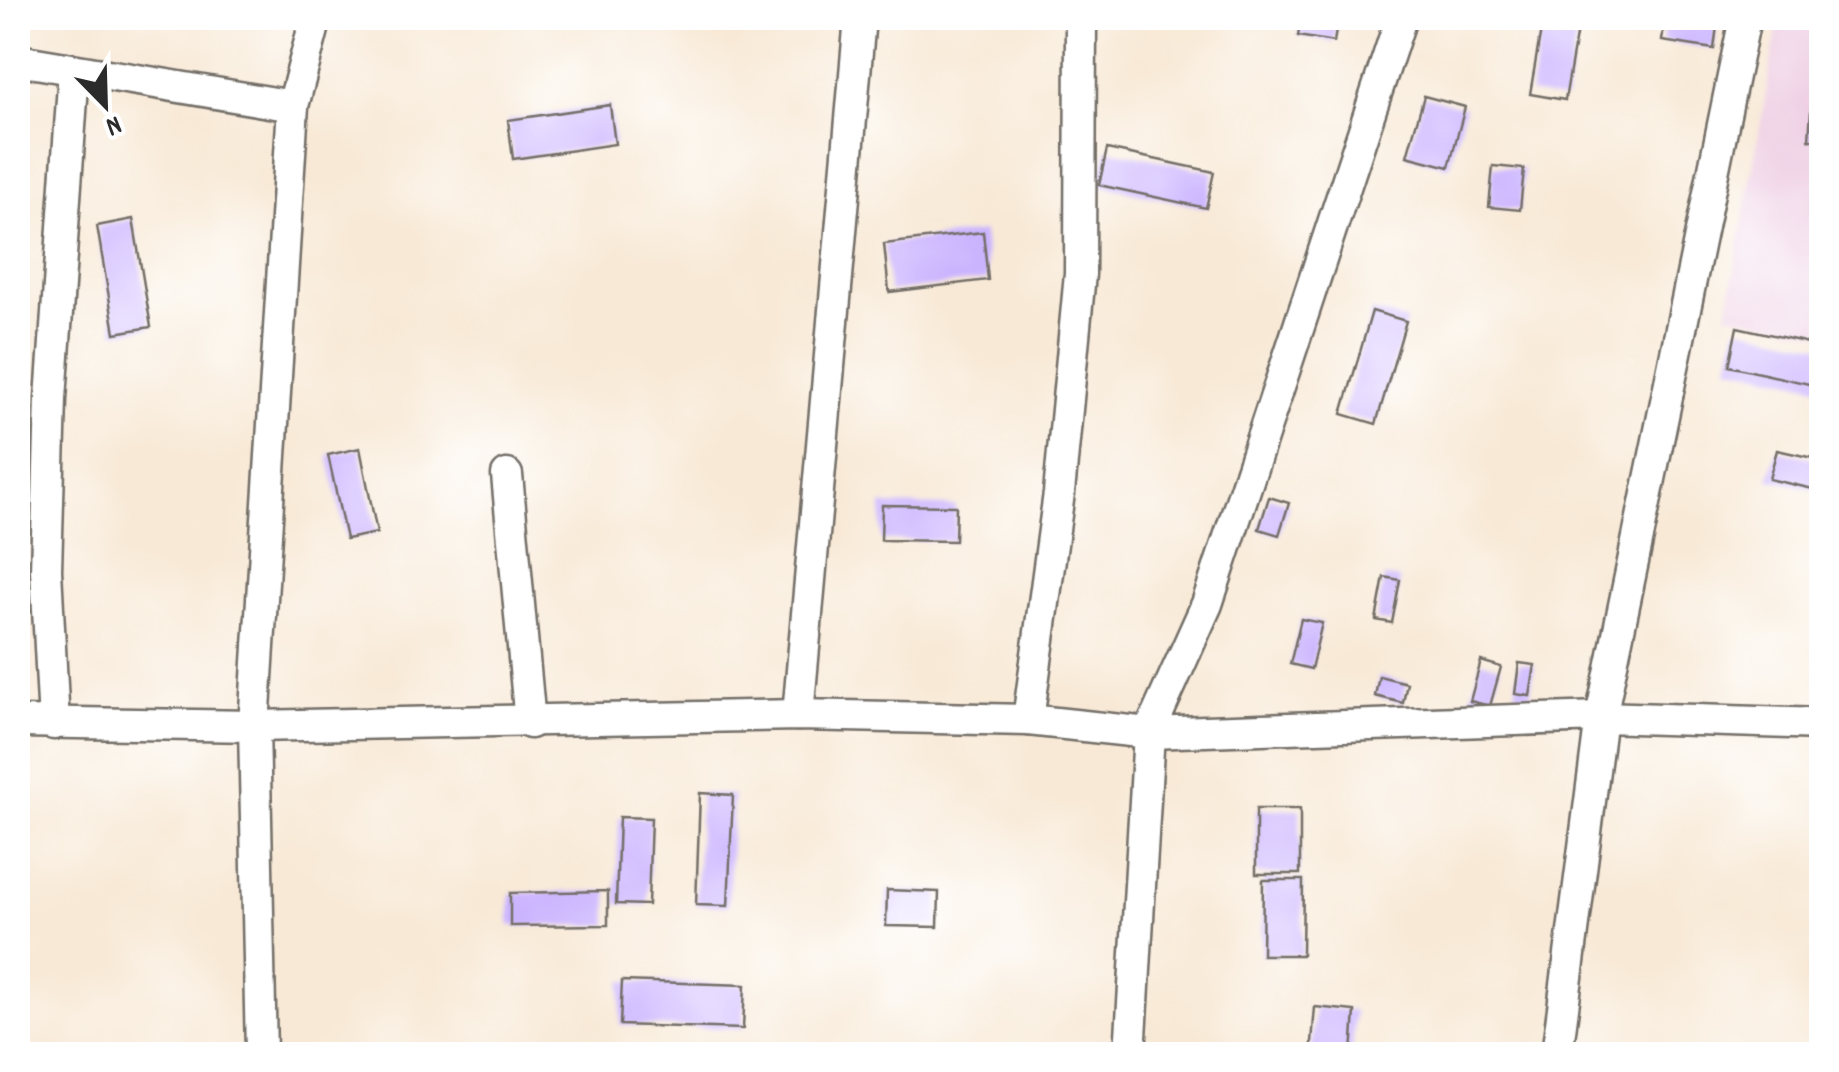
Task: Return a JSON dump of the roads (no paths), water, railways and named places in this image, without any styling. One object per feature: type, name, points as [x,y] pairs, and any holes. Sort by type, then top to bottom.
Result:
[{"type":"street","points":[[260,1054],[254,726],[293,106],[316,18]]},
{"type":"street","points":[[798,715],[860,18]]},
{"type":"street","points":[[1028,720],[1058,494],[1080,274],[1081,18]]},
{"type":"street","points":[[1130,1054],[1149,733],[1207,604],[1401,18]]},
{"type":"street","points":[[1557,1054],[1601,717],[1745,18]]},
{"type":"street","points":[[18,60],[293,106]]},
{"type":"street","points":[[54,724],[46,570],[51,399],[74,70]]},
{"type":"street","points":[[507,475],[530,723]]},
{"type":"street","points":[[18,722],[254,726],[798,715],[1028,720],[1149,733],[1601,717],[1822,724]]}]
